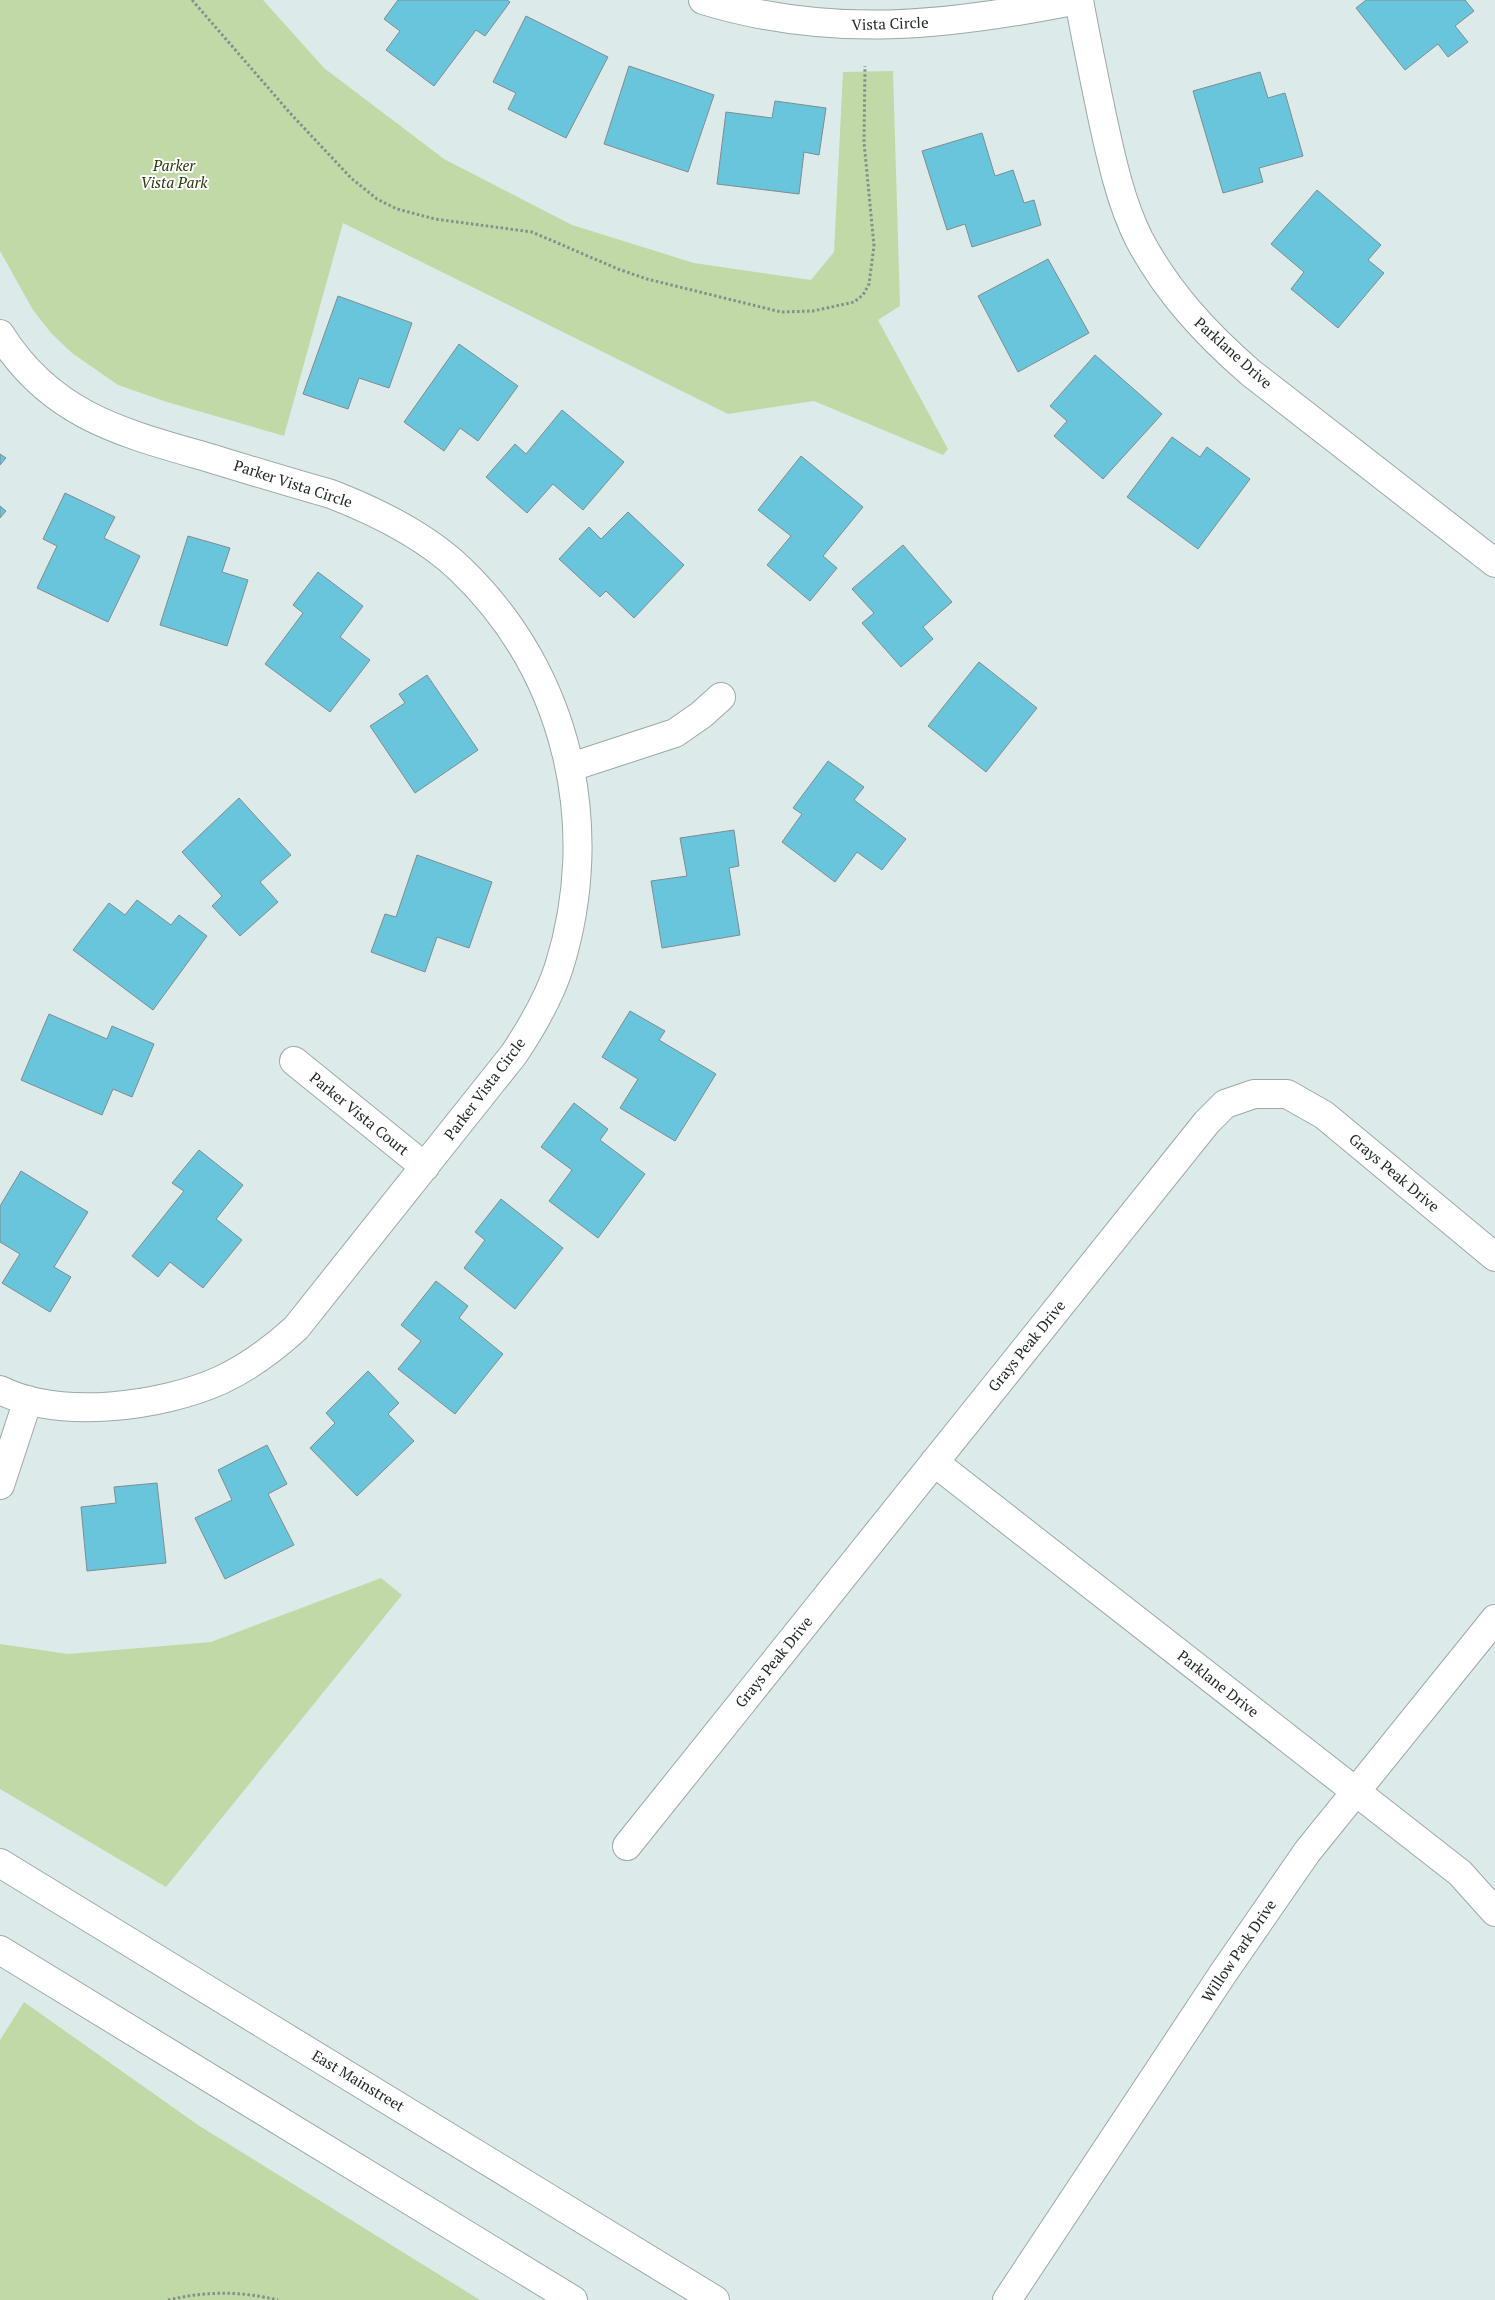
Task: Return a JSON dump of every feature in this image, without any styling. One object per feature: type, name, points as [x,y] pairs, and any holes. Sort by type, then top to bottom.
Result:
[{"type":"street","name":"Vista Circle","points":[[703,0],[806,22],[872,26],[962,21],[1023,12],[1078,0]]},
{"type":"street","name":"Parklane Drive","points":[[1078,0],[1109,148],[1127,211],[1138,238],[1168,287],[1218,344],[1251,373],[1495,563]]},
{"type":"street","name":"Parker Vista Circle","points":[[0,334],[30,372],[52,392],[91,418],[139,438],[339,497],[377,514],[460,568],[494,606],[524,648],[536,669],[562,732],[571,766],[576,812],[576,878],[573,905],[558,968],[530,1029],[514,1054],[296,1328],[263,1356],[240,1370],[219,1381],[186,1392],[125,1404],[87,1406],[55,1405],[28,1400],[0,1390]]},
{"type":"street","points":[[571,766],[675,733],[701,715],[721,697]]},
{"type":"street","name":"Parker Vista Court","points":[[294,1061],[424,1167]]},
{"type":"street","name":"Grays Peak Drive","points":[[626,1846],[1207,1122],[1225,1104],[1254,1094],[1287,1094],[1295,1098],[1324,1115],[1495,1257]]},
{"type":"street","points":[[0,1485],[28,1400]]},
{"type":"street","name":"Parklane Drive","points":[[934,1462],[1460,1873],[1495,1912]]},
{"type":"street","name":"Willow Park Drive","points":[[1007,2300],[1224,1972],[1307,1852],[1495,1619]]},
{"type":"street","name":"East Mainstreet","points":[[0,1863],[715,2300]]},
{"type":"street","points":[[0,1950],[573,2300]]},
{"type":"path","points":[[192,0],[246,65],[290,113],[351,178],[376,199],[397,209],[435,219],[532,232],[618,269],[781,312],[813,312],[854,302],[863,295],[869,284],[874,246],[864,142],[865,66]]},
{"type":"path","points":[[168,2300],[211,2292],[248,2293],[278,2300]]},
{"type":"green space","name":"Parker Vista Park","points":[[0,0],[263,0],[324,68],[444,159],[572,225],[694,263],[811,280],[834,252],[843,72],[893,71],[900,306],[878,320],[948,449],[943,455],[814,401],[728,414],[343,223],[284,436],[167,402],[118,385],[72,353],[51,333],[33,310],[0,251]]},
{"type":"green space","points":[[381,1578],[402,1595],[166,1887],[0,1789],[0,1644],[68,1654],[211,1642]]},
{"type":"green space","points":[[24,2002],[198,2125],[480,2300],[0,2300],[0,2040]]},
{"type":"building","points":[[398,0],[507,0],[510,2],[485,36],[476,30],[434,86],[386,50],[400,31],[384,19]]},
{"type":"building","points":[[1366,0],[1465,0],[1474,11],[1455,26],[1468,42],[1448,57],[1438,44],[1405,70],[1356,8]]},
{"type":"building","points":[[526,16],[608,57],[566,138],[508,109],[516,93],[493,82]]},
{"type":"building","points":[[629,66],[714,95],[688,172],[604,144]]},
{"type":"building","points":[[1260,72],[1268,98],[1285,93],[1303,156],[1259,168],[1263,182],[1223,193],[1193,91]]},
{"type":"building","points":[[775,101],[826,108],[819,155],[804,152],[799,194],[717,184],[726,112],[772,118]]},
{"type":"building","points":[[982,133],[995,176],[1013,170],[1024,203],[1034,200],[1041,225],[972,247],[965,224],[947,230],[922,151]]},
{"type":"building","points":[[1317,190],[1381,245],[1368,260],[1384,273],[1338,328],[1291,289],[1304,272],[1271,244]]},
{"type":"building","points":[[1048,259],[1089,333],[1018,372],[978,296]]},
{"type":"building","points":[[338,296],[412,323],[389,388],[359,378],[348,409],[303,394]]},
{"type":"building","points":[[459,344],[518,386],[478,441],[460,428],[444,451],[404,422]]},
{"type":"building","points":[[1095,355],[1162,414],[1103,479],[1054,436],[1067,421],[1050,406]]},
{"type":"building","points":[[562,410],[624,462],[583,510],[553,484],[527,513],[486,477],[515,444],[526,454]]},
{"type":"building","points":[[1172,437],[1200,457],[1207,447],[1250,479],[1198,549],[1127,497]]},
{"type":"building","points":[[0,454],[6,458],[0,465]]},
{"type":"building","points":[[801,456],[863,507],[823,556],[837,568],[810,601],[767,565],[791,536],[758,510]]},
{"type":"building","points":[[65,493],[115,517],[104,538],[140,556],[108,622],[37,588],[57,546],[43,539]]},
{"type":"building","points":[[0,506],[6,511],[0,518]]},
{"type":"building","points":[[628,512],[684,565],[634,618],[606,591],[600,597],[559,559],[589,527],[601,539]]},
{"type":"building","points":[[188,536],[230,548],[222,572],[248,580],[227,646],[160,625]]},
{"type":"building","points":[[903,545],[952,602],[923,627],[933,639],[901,667],[862,623],[874,613],[852,589]]},
{"type":"building","points":[[318,572],[363,606],[340,637],[370,660],[330,712],[265,664],[303,613],[293,605]]},
{"type":"building","points":[[979,662],[1037,708],[986,772],[928,726]]},
{"type":"building","points":[[427,675],[478,750],[415,793],[370,726],[405,703],[399,694]]},
{"type":"building","points":[[828,761],[864,787],[854,800],[906,839],[882,870],[857,852],[835,882],[782,842],[802,814],[793,808]]},
{"type":"building","points":[[239,798],[291,855],[260,882],[278,902],[240,936],[212,906],[222,896],[182,852]]},
{"type":"building","points":[[734,830],[739,866],[729,868],[740,935],[662,948],[651,881],[687,876],[680,838]]},
{"type":"building","points":[[417,855],[492,882],[469,948],[437,937],[425,972],[371,952],[385,914],[396,917]]},
{"type":"building","points":[[137,900],[171,925],[179,915],[207,936],[153,1010],[73,950],[109,903],[125,915]]},
{"type":"building","points":[[630,1011],[665,1031],[659,1040],[716,1074],[675,1141],[620,1108],[638,1079],[602,1057]]},
{"type":"building","points":[[49,1014],[107,1039],[112,1026],[154,1044],[132,1097],[113,1089],[102,1115],[21,1080]]},
{"type":"building","points":[[574,1103],[608,1129],[600,1140],[645,1174],[598,1238],[549,1201],[572,1170],[541,1147]]},
{"type":"building","points":[[199,1150],[243,1185],[216,1219],[242,1240],[203,1288],[170,1262],[158,1277],[132,1256],[184,1191],[172,1183]]},
{"type":"building","points":[[21,1171],[88,1212],[54,1267],[71,1277],[50,1312],[2,1283],[20,1254],[0,1242],[0,1206]]},
{"type":"building","points":[[501,1199],[563,1248],[515,1309],[464,1268],[485,1240],[475,1232]]},
{"type":"building","points":[[436,1281],[468,1306],[459,1318],[503,1354],[455,1414],[398,1369],[421,1341],[401,1325]]},
{"type":"building","points":[[368,1371],[399,1403],[388,1414],[414,1441],[357,1496],[310,1448],[335,1423],[326,1413]]},
{"type":"building","points":[[267,1445],[287,1484],[268,1494],[294,1545],[225,1579],[195,1518],[232,1500],[218,1470]]},
{"type":"building","points":[[157,1483],[166,1563],[87,1571],[81,1507],[116,1503],[114,1487]]}]
